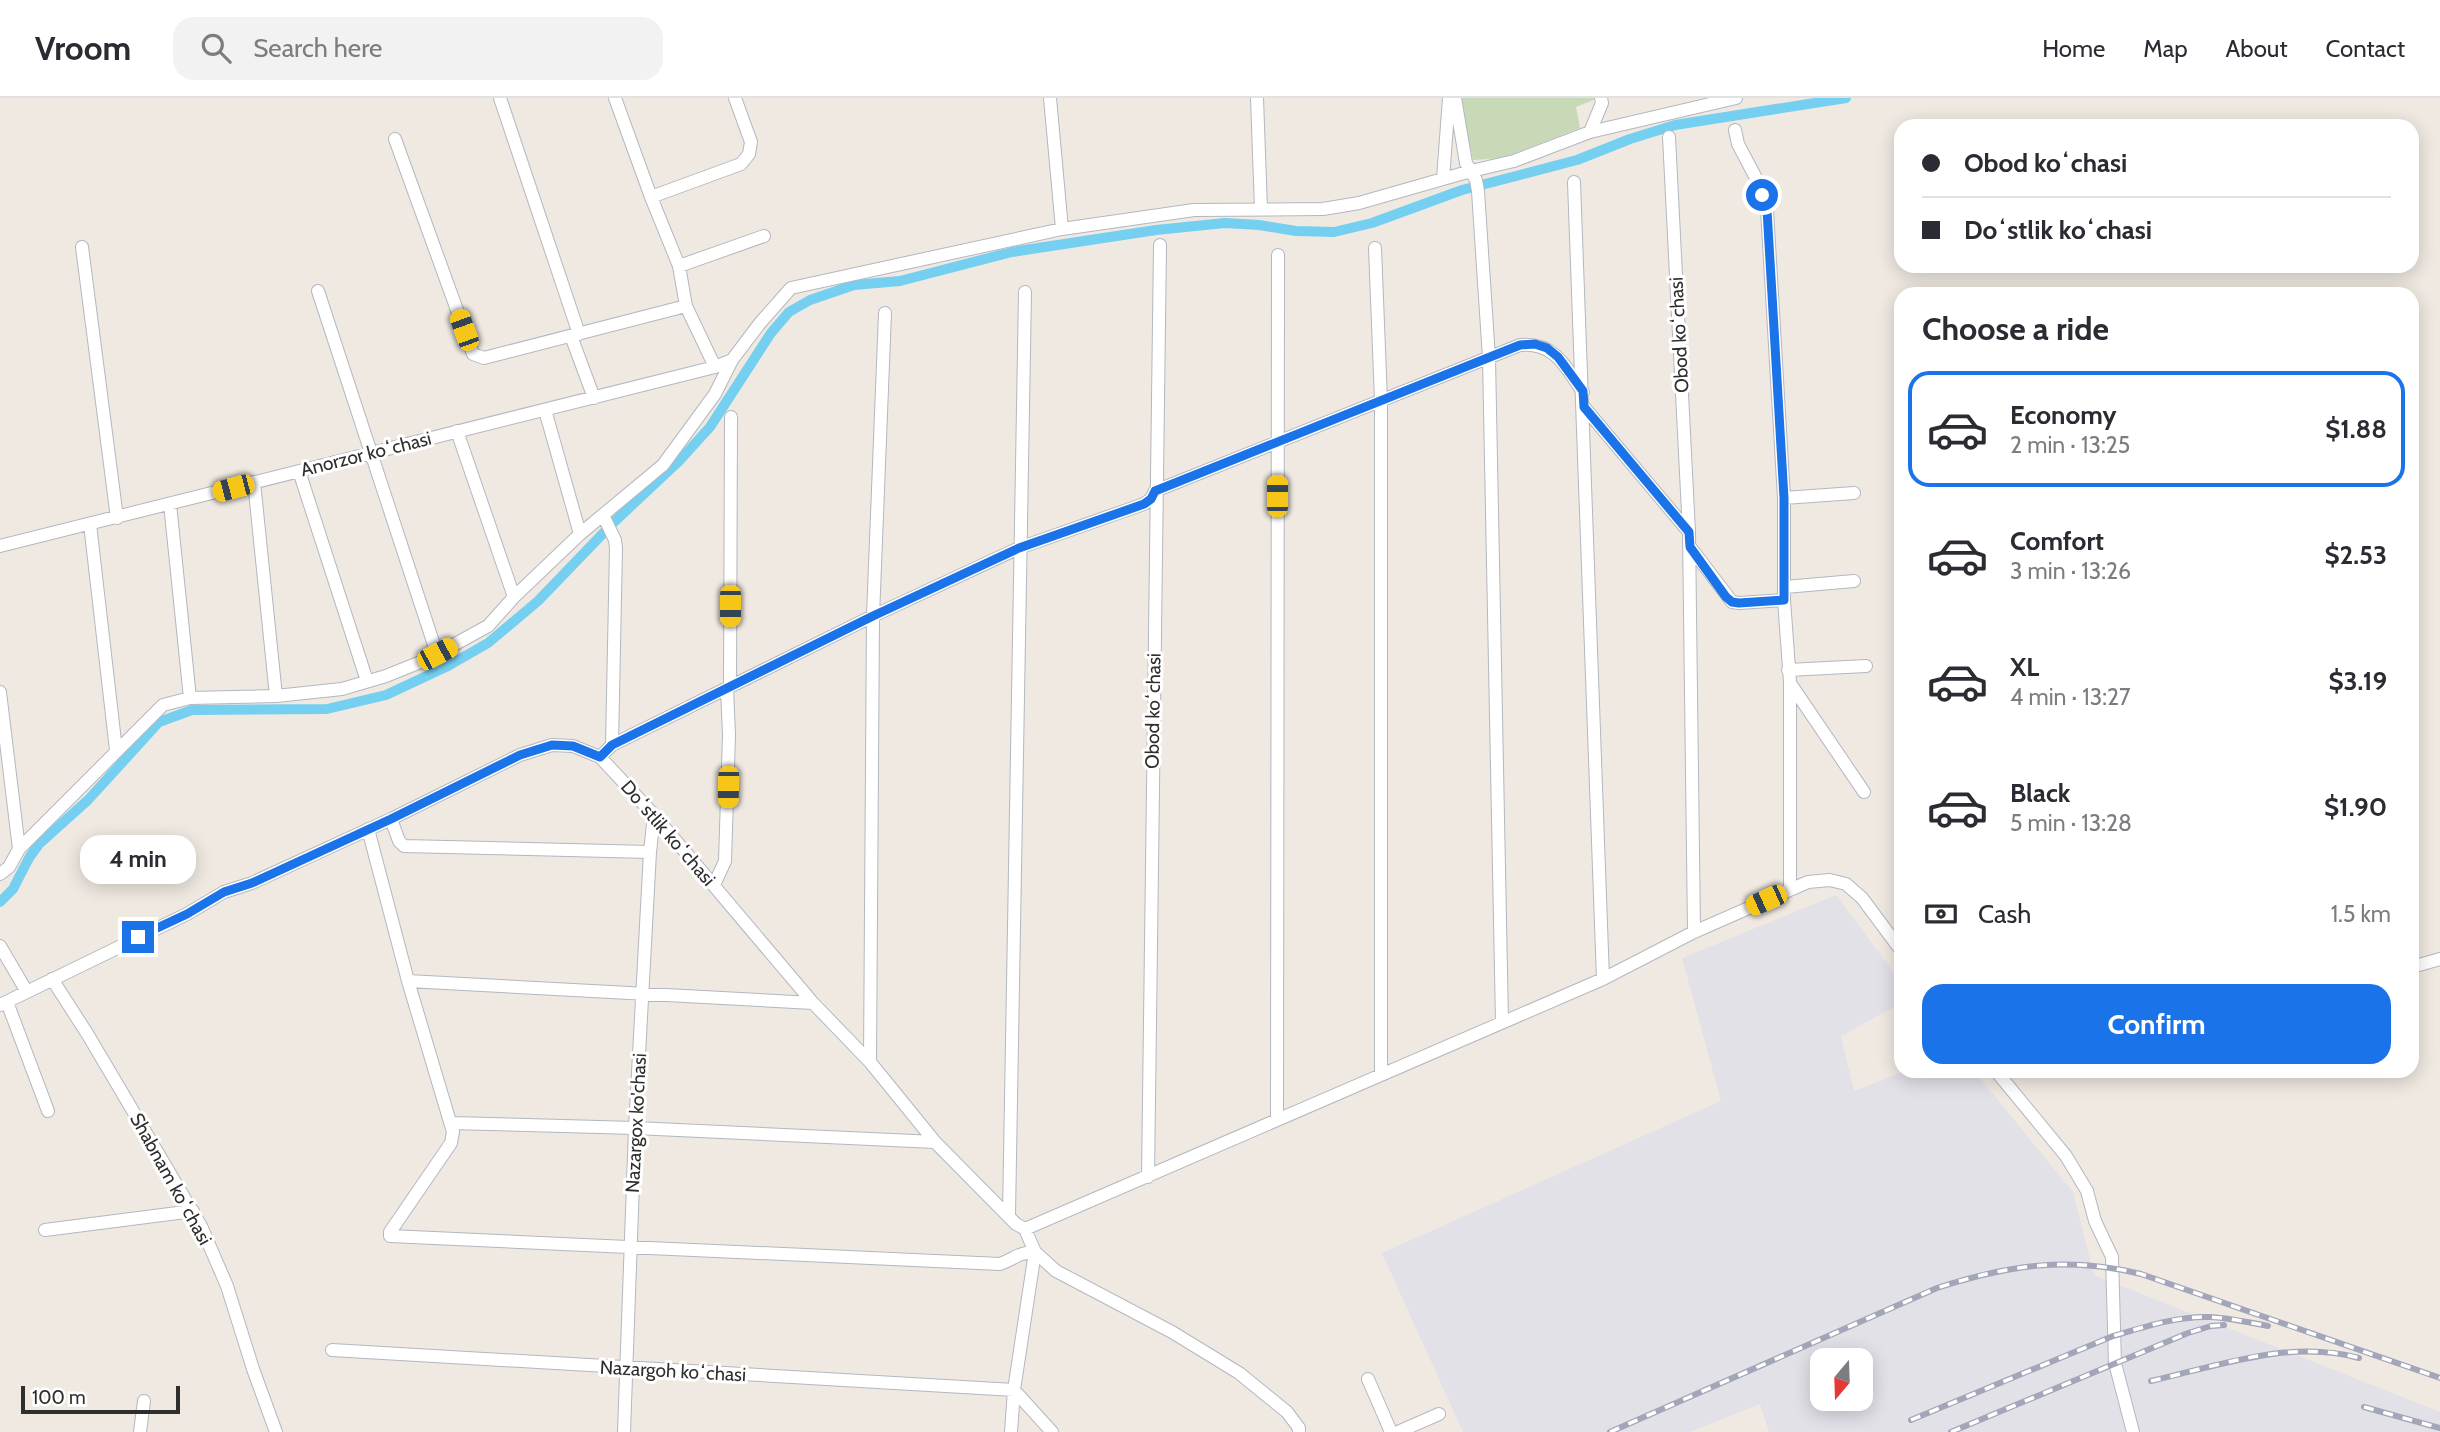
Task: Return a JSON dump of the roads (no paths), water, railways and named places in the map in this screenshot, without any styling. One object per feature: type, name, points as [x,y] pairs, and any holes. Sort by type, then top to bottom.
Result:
[{"type":"street","points":[[500,98],[594,398]]},
{"type":"street","points":[[615,98],[679,266],[686,306],[715,367]]},
{"type":"street","points":[[651,197],[741,163],[749,154],[751,142],[735,98]]},
{"type":"street","points":[[1050,98],[1062,229]]},
{"type":"street","points":[[1256,98],[1261,209]]},
{"type":"street","points":[[1443,179],[1449,98]]},
{"type":"street","points":[[1455,98],[1466,163],[1475,181],[1489,358],[1502,1023]]},
{"type":"street","points":[[1590,132],[1602,103],[1601,98]]},
{"type":"street","points":[[0,874],[9,867],[19,849],[163,705],[190,698],[275,696],[342,689],[396,672],[437,654],[488,626],[514,597],[580,534],[663,465],[715,394],[732,360],[791,288],[1062,229],[1194,210],[1323,209],[1359,203],[1443,179],[1475,181],[1514,161],[1590,132],[1736,98]]},
{"type":"street","points":[[1735,130],[1738,144],[1767,210],[1784,498],[1784,594],[1789,676],[1790,889]]},
{"type":"street","name":"Obod koʻchasi","points":[[1669,137],[1690,547],[1693,932]]},
{"type":"street","points":[[395,139],[473,354],[484,358],[686,306]]},
{"type":"street","points":[[1574,182],[1603,979]]},
{"type":"street","points":[[679,266],[764,236]]},
{"type":"street","name":"Obod koʻchasi","points":[[1148,1177],[1160,245]]},
{"type":"street","points":[[82,247],[117,518]]},
{"type":"street","points":[[1375,248],[1381,400],[1381,1075]]},
{"type":"street","points":[[1277,1118],[1278,255]]},
{"type":"street","points":[[318,290],[437,654]]},
{"type":"street","points":[[1009,1215],[1025,292]]},
{"type":"street","points":[[870,1062],[873,616],[885,313]]},
{"type":"street","points":[[600,757],[612,745],[873,616],[1019,548],[1144,504],[1151,499],[1155,491],[1520,345],[1535,344],[1547,348],[1558,357],[1583,391]]},
{"type":"street","name":"Anorzor koʻchasi","points":[[0,547],[594,398],[715,367],[732,360]]},
{"type":"street","points":[[1584,407],[1689,532]]},
{"type":"street","points":[[545,410],[580,534]]},
{"type":"street","points":[[714,885],[725,861],[729,735],[731,417]]},
{"type":"street","points":[[457,431],[514,597]]},
{"type":"street","points":[[299,471],[367,681]]},
{"type":"street","points":[[254,482],[275,696]]},
{"type":"street","points":[[1784,498],[1854,493]]},
{"type":"street","points":[[170,505],[190,698]]},
{"type":"street","points":[[603,515],[615,540],[612,745]]},
{"type":"street","points":[[90,524],[116,750]]},
{"type":"street","points":[[1690,547],[1732,602],[1739,603],[1854,581]]},
{"type":"street","points":[[1789,676],[1866,666]]},
{"type":"street","points":[[1789,676],[1864,792]]},
{"type":"street","points":[[0,692],[19,849]]},
{"type":"street","name":"Doʻstlik koʻchasi","points":[[4,1004],[187,914],[224,892],[252,883],[391,819],[520,755],[552,745],[573,746],[600,757],[654,815],[813,1003],[870,1062],[935,1142],[1025,1229]]},
{"type":"street","name":"Nazargox ko'chasi","points":[[624,1432],[635,1128],[654,815]]},
{"type":"street","points":[[391,819],[399,841],[404,846],[650,852]]},
{"type":"street","points":[[368,829],[408,981],[451,1124],[451,1143],[390,1232],[390,1236],[1000,1264],[1020,1252],[1035,1252]]},
{"type":"street","points":[[1299,1432],[1287,1412],[1238,1373],[1172,1332],[1056,1271],[1035,1252],[1025,1229],[1603,979],[1693,932],[1808,882],[1830,880],[1846,884],[1862,898],[1894,941]]},
{"type":"street","points":[[0,946],[27,992]]},
{"type":"street","points":[[2419,965],[2440,959]]},
{"type":"street","name":"Shabnam koʻchasi","points":[[51,979],[88,1035],[193,1211],[227,1286],[276,1432]]},
{"type":"street","points":[[408,981],[643,996],[813,1003]]},
{"type":"street","points":[[4,1004],[48,1111]]},
{"type":"street","points":[[2002,1078],[2066,1156],[2087,1191],[2095,1221],[2112,1257],[2115,1363],[2133,1432]]},
{"type":"street","points":[[451,1124],[635,1128],[935,1142]]},
{"type":"street","points":[[46,1230],[193,1211]]},
{"type":"street","points":[[1011,1432],[1014,1390],[1035,1252]]},
{"type":"street","name":"Nazargoh koʻchasi","points":[[332,1350],[1014,1390]]},
{"type":"street","points":[[1368,1379],[1391,1432]]},
{"type":"street","points":[[1014,1390],[1052,1432]]},
{"type":"street","points":[[141,1432],[144,1401]]},
{"type":"street","points":[[1399,1432],[1439,1415]]},
{"type":"waterway","points":[[0,902],[13,889],[39,844],[88,800],[159,722],[192,710],[327,709],[386,695],[448,666],[488,643],[538,601],[614,522],[680,460],[710,427],[771,333],[789,312],[810,300],[854,285],[900,281],[1012,252],[1156,230],[1225,223],[1296,231],[1334,232],[1372,223],[1462,190],[1577,160],[1675,125],[1846,98]]},
{"type":"railway","points":[[1610,1432],[1937,1288],[2014,1269],[2063,1264],[2114,1268],[2141,1274],[2440,1378]]},
{"type":"railway","points":[[1911,1420],[2113,1336],[2149,1326],[2185,1318],[2209,1317],[2268,1326]]},
{"type":"railway","points":[[1951,1432],[2188,1333],[2224,1325]]},
{"type":"railway","points":[[2151,1381],[2228,1362],[2281,1353],[2307,1351],[2359,1358]]},
{"type":"railway","points":[[2364,1407],[2440,1428]]}]
